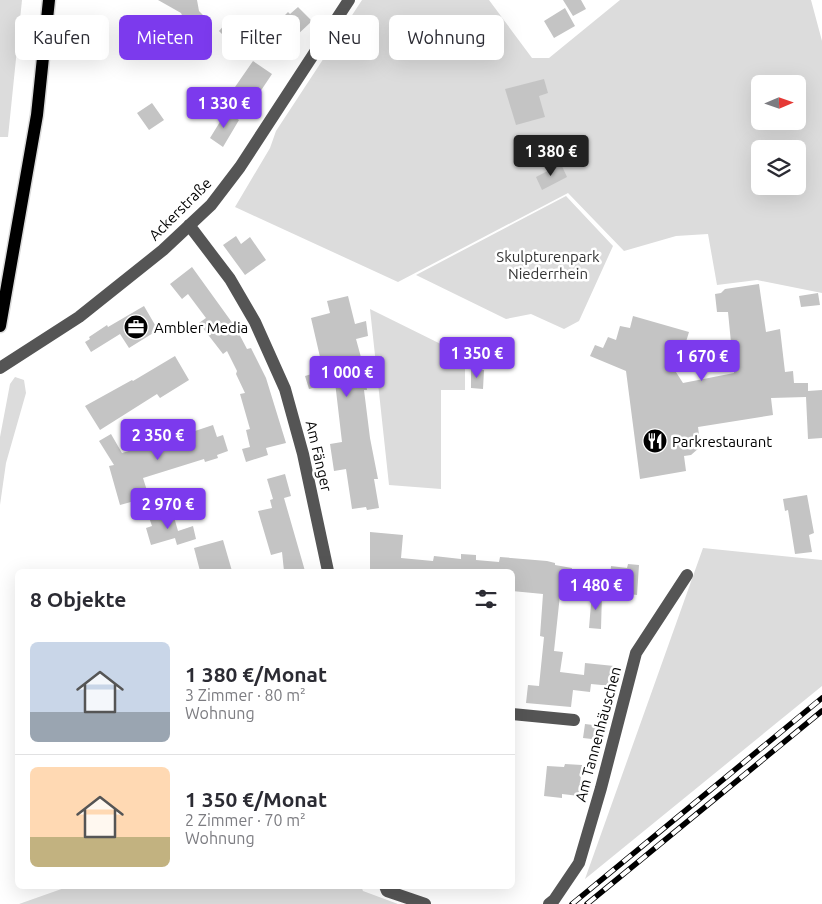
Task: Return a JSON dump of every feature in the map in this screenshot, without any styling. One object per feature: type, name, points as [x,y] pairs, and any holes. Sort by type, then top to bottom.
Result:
[{"type":"main road","points":[[0,326],[36,115],[49,0]]},
{"type":"street","name":"Ackerstraße","points":[[0,368],[79,317],[163,250],[211,205],[240,167],[349,0]]},
{"type":"street","name":"Am Fänger","points":[[189,225],[230,279],[255,322],[285,389],[303,454],[328,569]]},
{"type":"street","name":"Am Tannenhäuschen","points":[[549,904],[554,900],[579,863],[636,653],[687,575]]},
{"type":"street","points":[[515,714],[574,720]]},
{"type":"street","points":[[386,889],[387,891],[425,904]]},
{"type":"green space","points":[[0,0],[22,0],[20,15],[15,15],[16,60],[8,137],[0,137]]},
{"type":"green space","points":[[362,0],[489,0],[500,15],[389,15],[389,60],[504,60],[504,20],[532,58],[549,58],[620,0],[811,0],[822,41],[822,293],[757,280],[717,285],[708,234],[676,236],[624,251],[568,193],[398,282],[235,207],[270,148],[276,131],[323,60],[379,60],[379,15],[352,15]]},
{"type":"green space","name":"Skulpturenpark Niederrhein","points":[[566,196],[613,246],[579,321],[564,329],[531,314],[506,319],[416,275]]},
{"type":"green space","points":[[370,309],[465,356],[465,390],[441,390],[441,489],[389,485]]},
{"type":"green space","points":[[15,377],[24,380],[26,393],[6,463],[0,505],[0,437],[10,384]]},
{"type":"green space","points":[[703,548],[822,560],[822,686],[585,879]]},
{"type":"green space","points":[[62,889],[362,889],[363,891],[398,904],[19,904]]},
{"type":"building","points":[[158,0],[197,0],[199,11],[203,15],[182,15]]},
{"type":"building","points":[[563,0],[581,0],[586,9],[573,16]]},
{"type":"building","points":[[298,7],[310,19],[310,23],[300,32],[300,15],[285,15],[288,12],[290,14]]},
{"type":"building","points":[[565,8],[575,26],[554,38],[544,21]]},
{"type":"building","points":[[253,61],[272,74],[254,101],[235,87]]},
{"type":"building","points":[[544,79],[548,93],[539,96],[545,117],[516,125],[505,89]]},
{"type":"building","points":[[152,103],[164,120],[149,130],[137,113]]},
{"type":"building","points":[[226,112],[239,120],[223,147],[210,138]]},
{"type":"building","points":[[561,164],[567,177],[542,190],[536,177]]},
{"type":"building","points":[[236,236],[241,244],[250,237],[266,260],[245,275],[223,245]]},
{"type":"building","points":[[192,267],[236,328],[247,349],[251,348],[266,378],[286,443],[266,448],[268,455],[246,462],[242,449],[250,447],[246,430],[250,429],[240,394],[245,393],[236,374],[237,371],[227,351],[223,354],[199,323],[206,318],[188,294],[182,299],[170,284]]},
{"type":"building","points":[[759,284],[766,332],[780,329],[785,372],[793,371],[794,383],[808,383],[808,391],[822,390],[822,438],[808,439],[806,397],[771,398],[773,415],[698,427],[699,448],[691,455],[684,456],[686,471],[640,479],[626,371],[590,356],[595,345],[603,348],[608,337],[616,340],[620,326],[630,328],[633,316],[689,332],[682,355],[674,369],[683,383],[734,373],[728,312],[717,312],[715,294],[721,293],[725,289]]},
{"type":"building","points":[[818,293],[820,305],[801,307],[799,296]]},
{"type":"building","points":[[348,296],[355,324],[366,321],[368,336],[356,339],[365,372],[367,390],[364,390],[370,438],[378,479],[374,479],[379,508],[367,510],[366,507],[352,509],[346,469],[334,471],[330,444],[342,442],[335,382],[309,389],[305,376],[315,373],[312,363],[316,362],[315,358],[320,357],[311,318],[330,313],[327,301]]},
{"type":"building","name":"Ambler Media","points":[[144,306],[158,330],[129,348],[120,334],[91,352],[85,342],[90,339],[89,337],[107,325],[108,327]]},
{"type":"building","points":[[175,356],[189,380],[160,398],[157,394],[100,430],[85,406]]},
{"type":"building","points":[[471,369],[484,370],[483,389],[471,388]]},
{"type":"building","points":[[213,425],[217,437],[223,435],[228,451],[217,455],[218,458],[205,462],[204,459],[143,478],[149,497],[120,505],[109,466],[114,465],[99,441],[111,434],[122,453],[142,447],[143,451],[190,437],[189,433]]},
{"type":"building","points":[[285,474],[291,496],[284,498],[304,569],[284,569],[282,552],[271,555],[258,511],[272,508],[270,500],[273,499],[267,479]]},
{"type":"building","points":[[807,495],[814,533],[809,535],[812,552],[795,554],[788,510],[785,511],[783,499]]},
{"type":"building","points":[[172,510],[178,531],[193,526],[196,539],[177,545],[175,538],[151,545],[146,528],[152,526],[149,517]]},
{"type":"building","points":[[370,532],[403,535],[401,558],[433,561],[434,556],[461,559],[461,554],[476,555],[476,560],[499,562],[500,557],[547,561],[555,563],[555,565],[572,568],[569,596],[560,595],[554,651],[563,652],[560,672],[584,675],[585,663],[614,666],[612,686],[591,684],[590,692],[573,690],[571,707],[526,703],[528,685],[539,686],[544,637],[540,636],[543,594],[515,591],[515,569],[370,569]]},
{"type":"building","points":[[223,540],[231,569],[199,569],[194,548]]},
{"type":"building","points":[[628,564],[639,565],[637,595],[621,593],[620,600],[608,599],[611,566],[627,568]]},
{"type":"building","points":[[592,592],[602,593],[601,629],[589,628]]},
{"type":"building","points":[[585,724],[601,726],[600,740],[583,738]]},
{"type":"building","points":[[565,764],[582,765],[579,796],[562,794],[562,798],[544,796],[547,766],[564,767]]},
{"type":"railway","points":[[572,904],[822,698]]},
{"type":"railway","points":[[587,904],[822,711]]},
{"type":"place","name":"Ambler Media","points":[[136,327]]},
{"type":"place","name":"Parkrestaurant","points":[[655,441]]}]
